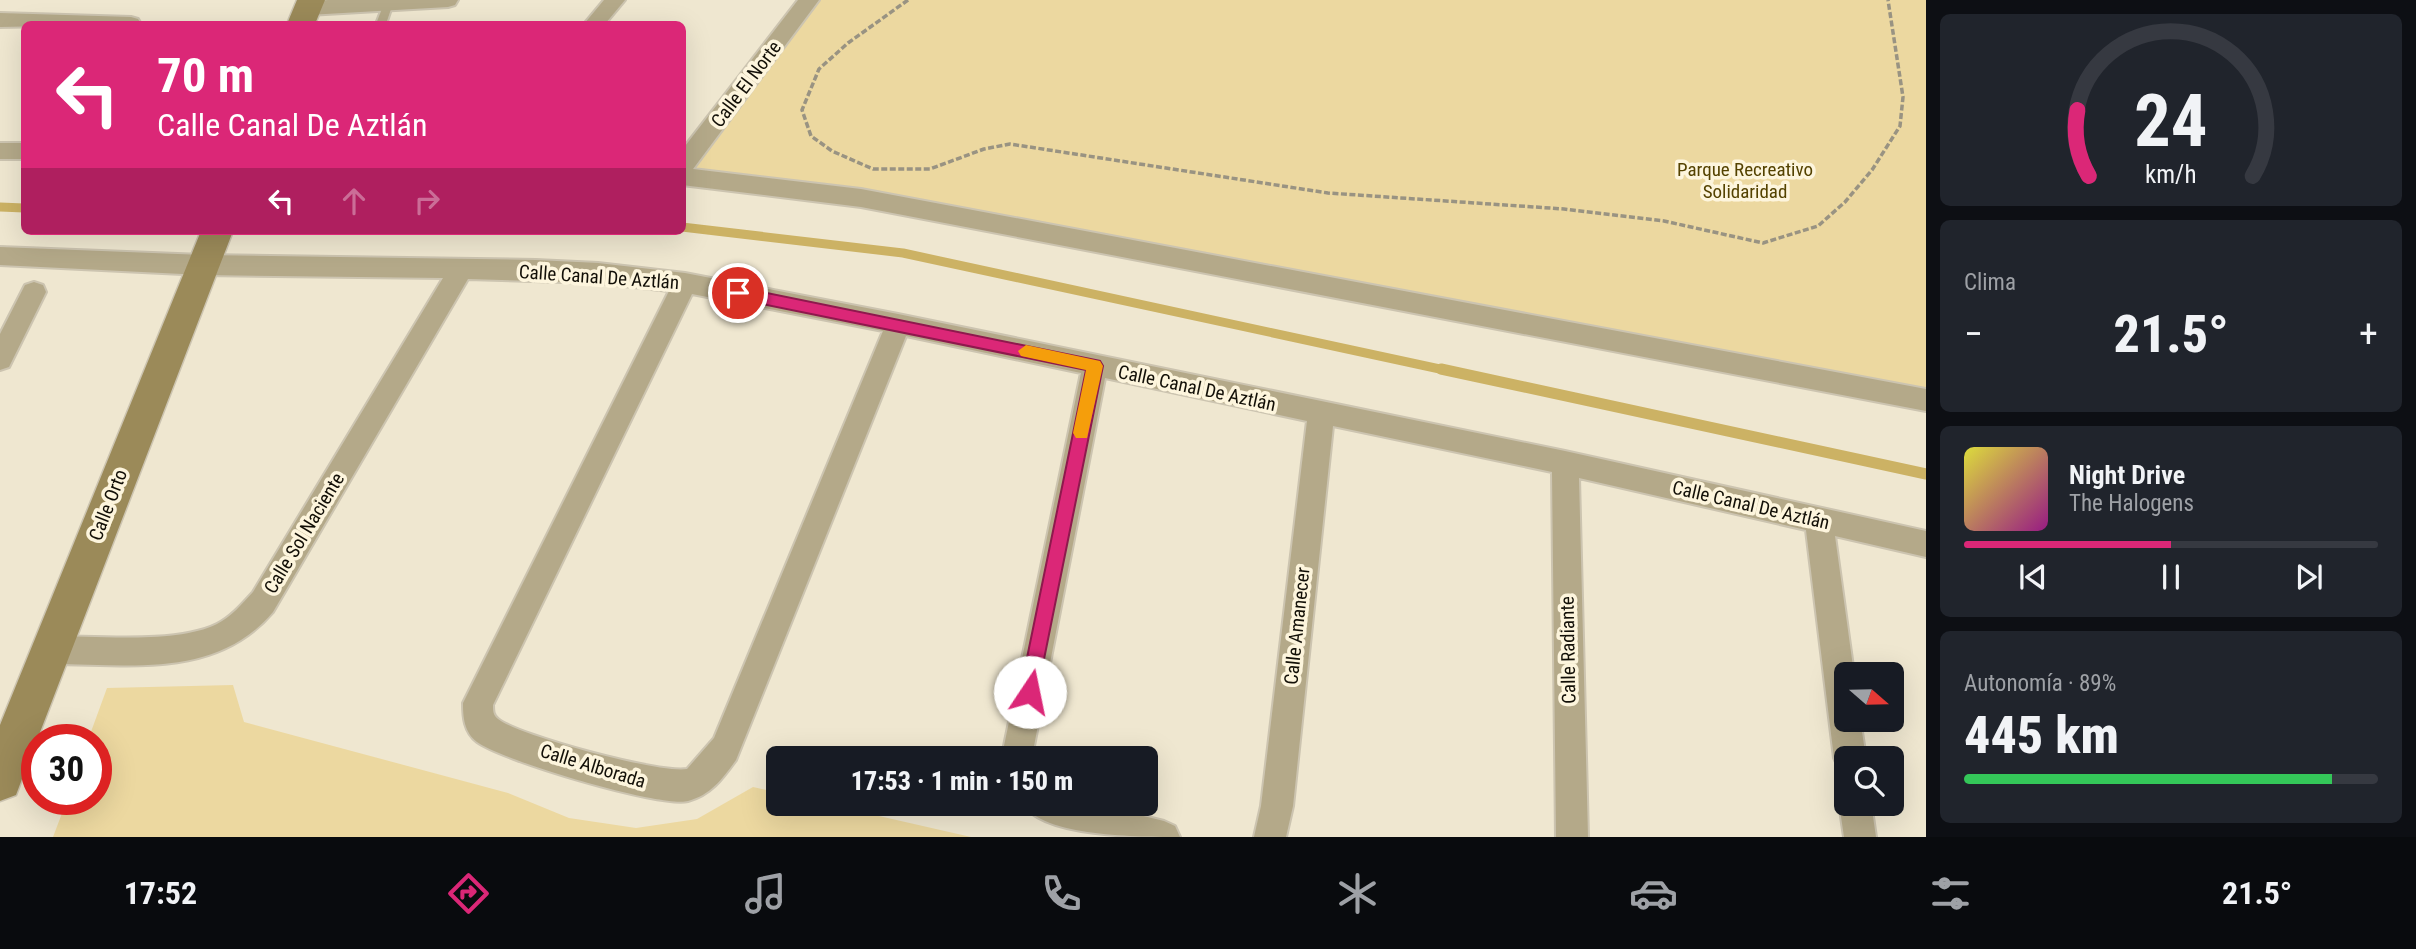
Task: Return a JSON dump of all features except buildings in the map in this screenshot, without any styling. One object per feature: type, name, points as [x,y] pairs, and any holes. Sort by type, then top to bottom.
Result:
[{"type":"street","points":[[92,21],[106,0]]},
{"type":"street","points":[[307,11],[448,0]]},
{"type":"street","points":[[597,21],[615,0]]},
{"type":"street","name":"Calle El Norte","points":[[686,162],[809,0]]},
{"type":"street","points":[[0,20],[30,21]]},
{"type":"street","points":[[0,150],[21,151]]},
{"type":"street","points":[[686,176],[874,200],[1926,400]]},
{"type":"street","name":"Calle Canal De Aztlán","points":[[0,256],[210,248],[461,269],[598,273],[685,283],[898,324],[1565,463],[1926,544]]},
{"type":"street","name":"Calle Orto","points":[[0,779],[210,248]]},
{"type":"street","name":"Calle Sol Naciente","points":[[51,650],[188,647],[222,637],[250,618],[461,269]]},
{"type":"street","name":"Calle Alborada","points":[[685,283],[478,703],[478,719],[488,731],[667,789],[689,786],[708,772],[725,749],[898,324]]},
{"type":"street","points":[[1,356],[34,292]]},
{"type":"street","points":[[1020,746],[1095,366]]},
{"type":"street","name":"Calle Amanecer","points":[[1270,837],[1277,806],[1321,414]]},
{"type":"street","name":"Calle Radiante","points":[[1565,463],[1572,837]]},
{"type":"street","points":[[1819,521],[1848,746]]},
{"type":"street","points":[[1077,816],[1164,837]]},
{"type":"street","points":[[1857,816],[1860,837]]},
{"type":"lane","points":[[382,21],[388,4]]},
{"type":"path","points":[[908,0],[848,43],[819,69],[802,110],[811,136],[832,151],[873,169],[930,169],[984,149],[1010,144],[1328,193],[1564,209],[1664,222],[1763,243],[1818,226],[1852,194],[1872,170],[1900,126],[1903,97],[1888,0]]},
{"type":"green space","name":"Parque Recreativo Solidaridad","points":[[809,0],[1926,0],[1926,396],[913,207],[686,176],[686,172]]},
{"type":"green space","points":[[233,685],[244,722],[508,793],[569,818],[636,828],[697,819],[753,787],[766,790],[766,816],[879,816],[971,837],[53,837],[61,815],[112,815],[112,724],[94,724],[107,688]]},
{"type":"waterway","points":[[0,207],[21,208]]},
{"type":"waterway","points":[[686,227],[903,253],[1449,371]]},
{"type":"waterway","points":[[1441,369],[1926,474]]},
{"type":"slow traffic","points":[[1026,351],[1095,366],[1081,433]]},
{"type":"route","points":[[738,293],[1095,366],[1030,692]]}]
